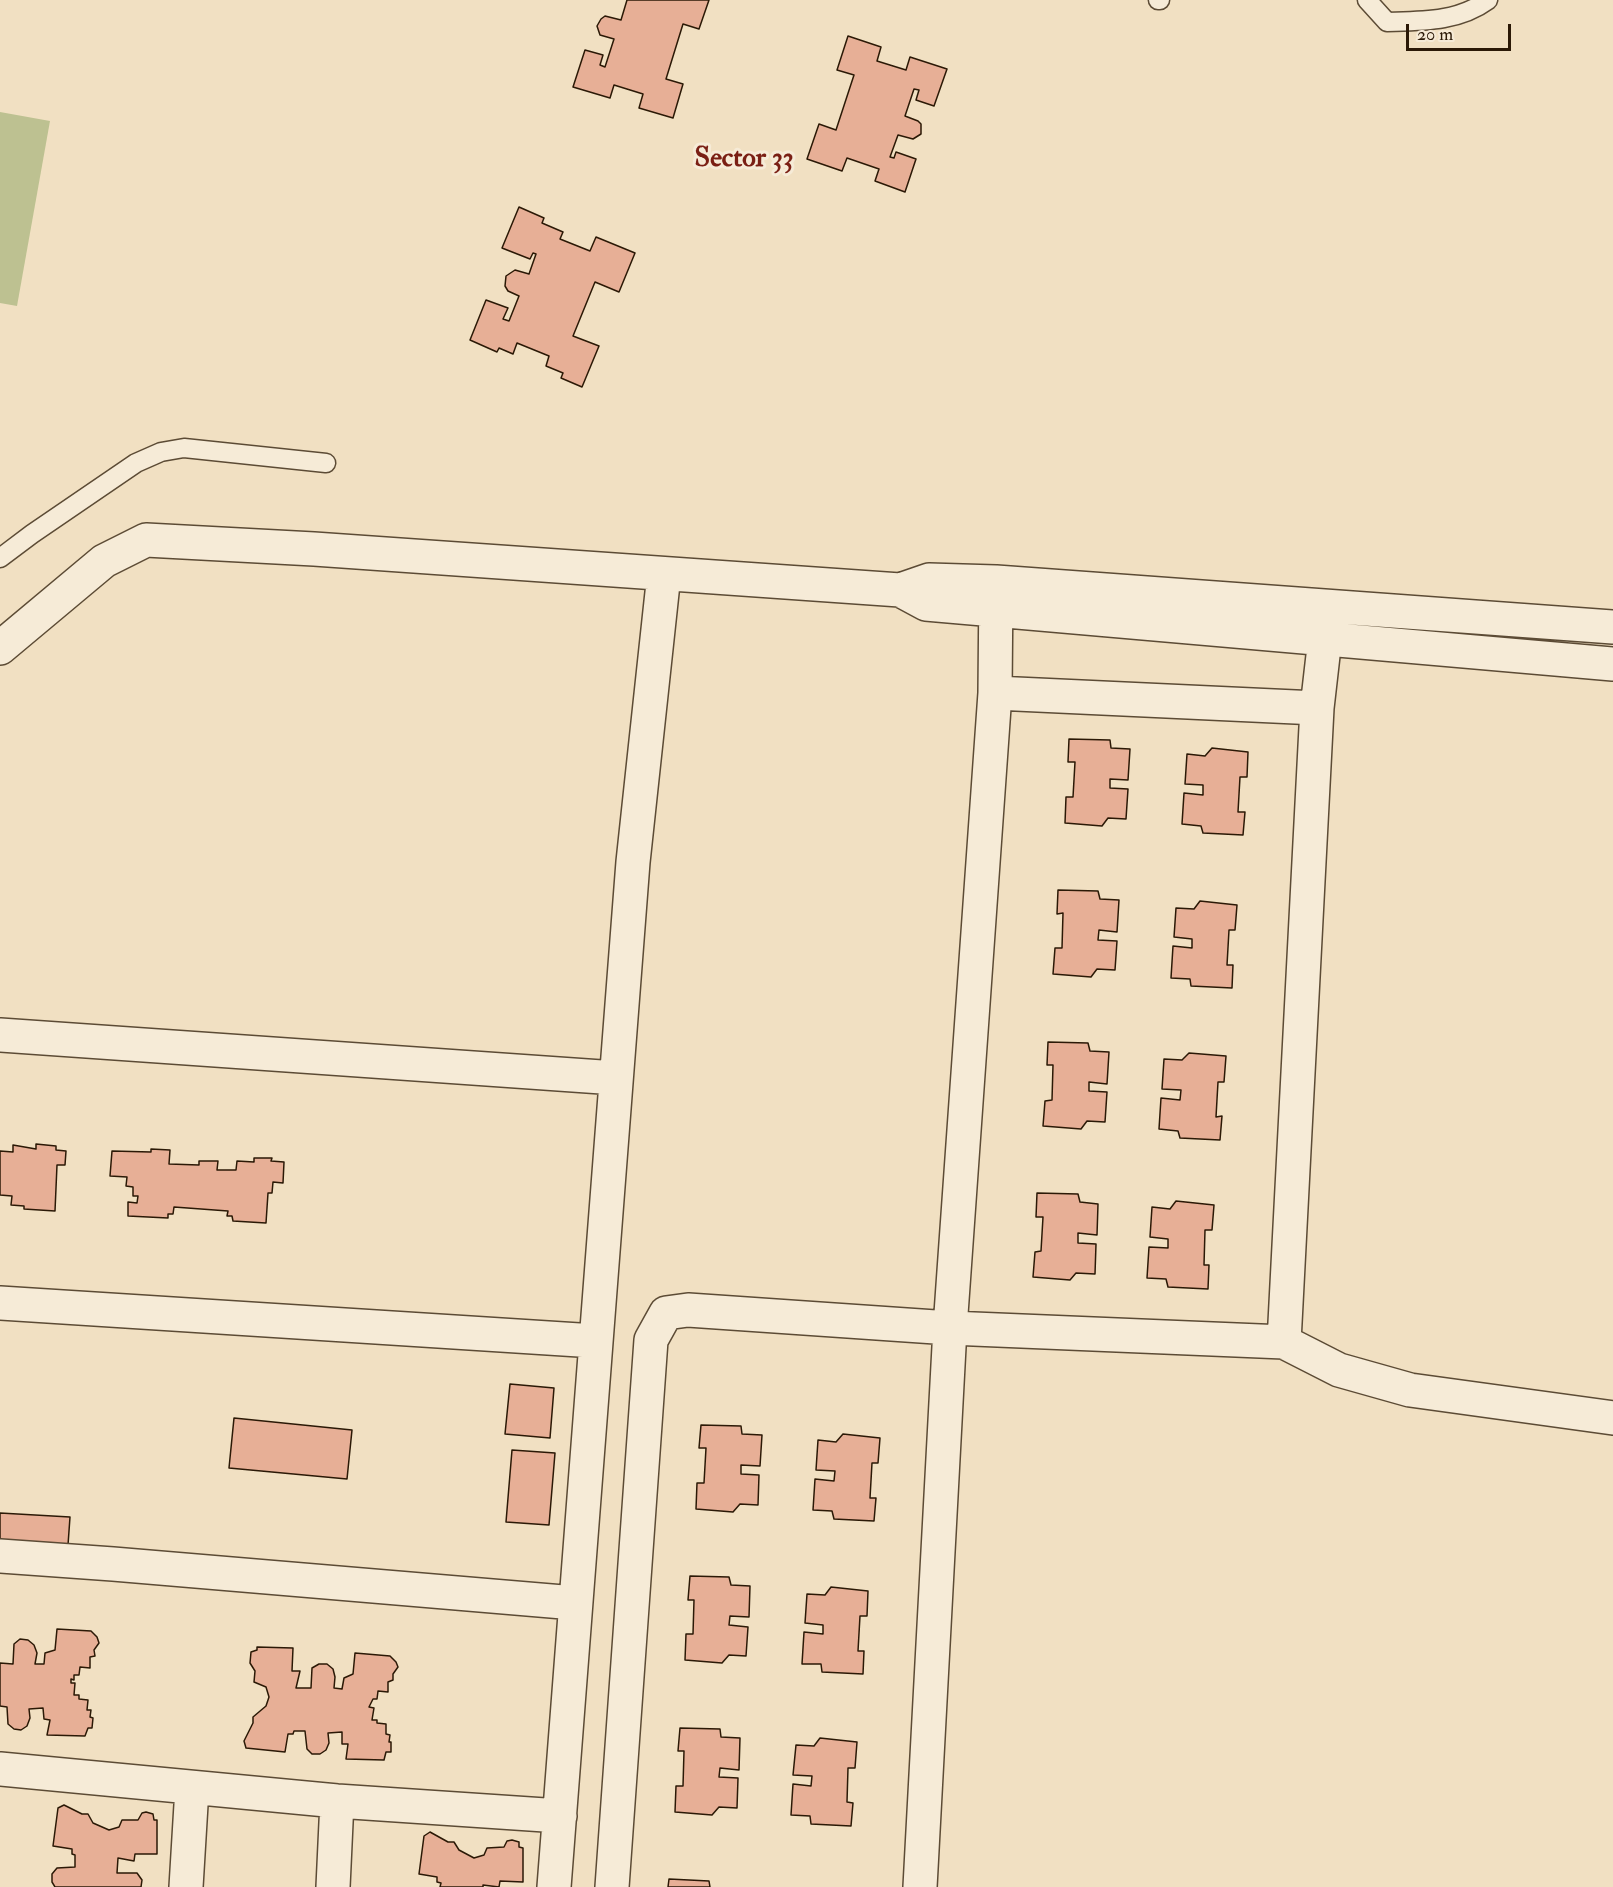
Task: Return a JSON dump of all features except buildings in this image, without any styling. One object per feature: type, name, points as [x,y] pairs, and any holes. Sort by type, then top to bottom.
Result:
[{"type":"street","points":[[0,648],[104,561],[146,540],[325,549],[900,590],[929,580],[996,596],[1325,638],[1613,664]]},
{"type":"street","points":[[554,1887],[633,862],[664,573]]},
{"type":"street","points":[[996,596],[1613,627]]},
{"type":"street","points":[[920,1887],[950,1328],[994,693],[996,596]]},
{"type":"street","points":[[1284,1341],[1317,708],[1325,638]]},
{"type":"street","points":[[994,693],[1317,708]]},
{"type":"street","points":[[0,1035],[616,1078]]},
{"type":"street","points":[[0,1303],[595,1341]]},
{"type":"street","points":[[612,1887],[651,1340],[666,1313],[688,1310],[950,1328],[1284,1341],[1339,1370],[1410,1390],[1613,1418]]},
{"type":"street","points":[[0,1556],[575,1603]]},
{"type":"street","points":[[0,1769],[337,1802],[560,1816]]},
{"type":"street","points":[[186,1887],[192,1788]]},
{"type":"street","points":[[333,1887],[337,1802]]},
{"type":"lane","points":[[1367,0],[1387,22],[1438,20],[1475,10],[1488,0]]},
{"type":"lane","points":[[0,558],[136,463],[160,452],[184,448],[326,463]]},
{"type":"green space","points":[[0,112],[50,121],[17,306],[0,303]]},
{"type":"district","name":"Sector 33","points":[[744,160]]}]
